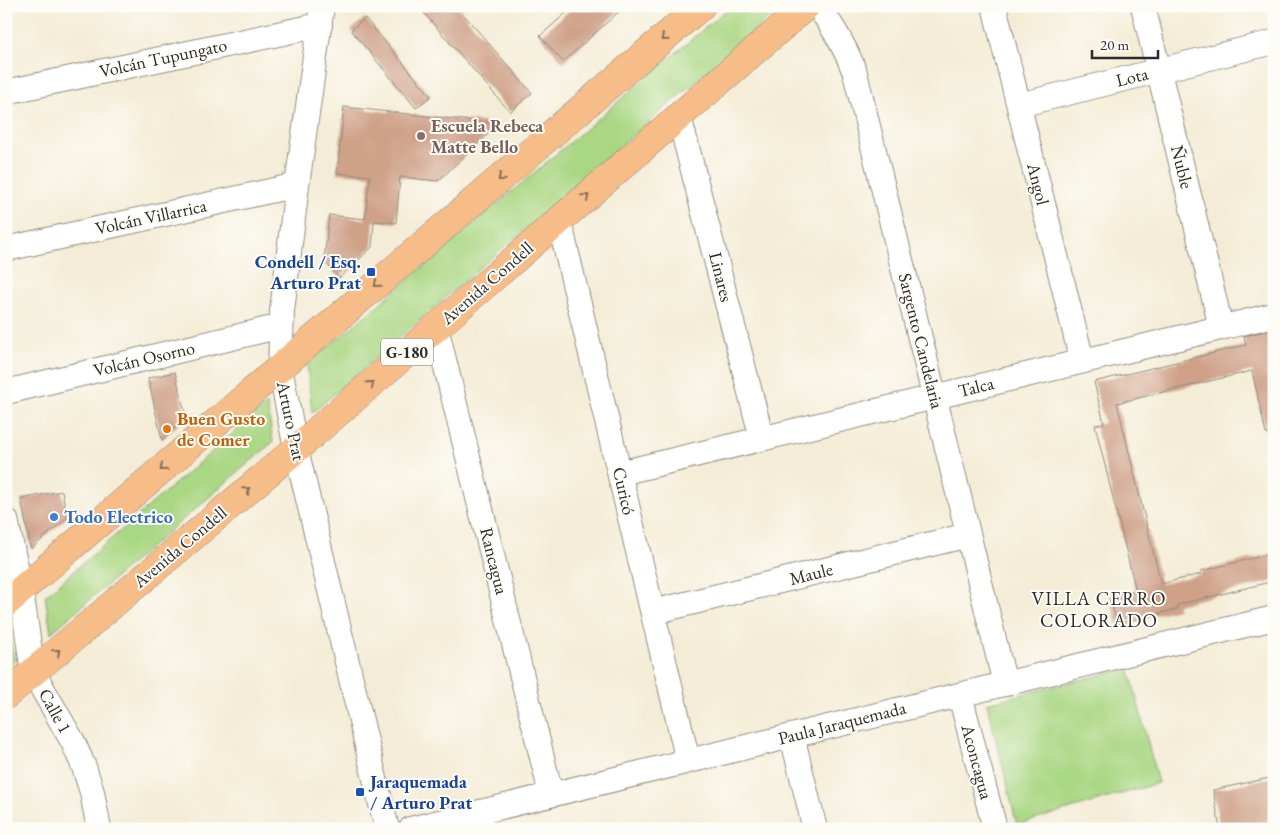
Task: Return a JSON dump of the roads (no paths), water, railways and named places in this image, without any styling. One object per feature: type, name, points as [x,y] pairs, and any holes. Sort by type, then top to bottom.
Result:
[{"type":"main road","points":[[14,597],[701,6]]},
{"type":"main road","name":"Avenida Condell","points":[[6,695],[296,449],[806,6]]},
{"type":"street","name":"Sargento Candelaria","points":[[818,6],[832,24],[855,73],[1005,684]]},
{"type":"street","name":"Angol","points":[[994,6],[1082,361]]},
{"type":"street","name":"Ñuble","points":[[1143,6],[1221,327]]},
{"type":"street","name":"Arturo Prat","points":[[321,16],[297,186],[282,326],[280,368],[296,449],[387,829]]},
{"type":"street","name":"Volcán Tupungato","points":[[6,92],[321,16]]},
{"type":"street","name":"Lota","points":[[1019,105],[1274,42]]},
{"type":"street","name":"Linares","points":[[679,116],[762,439]]},
{"type":"street","name":"Volcán Villarrica","points":[[6,249],[297,186]]},
{"type":"street","name":"Curicó","points":[[559,220],[688,761]]},
{"type":"street","name":"Talca","points":[[620,473],[1274,314]]},
{"type":"street","name":"Volcán Osorno","points":[[6,392],[282,326]]},
{"type":"street","name":"Rancagua","points":[[436,327],[551,794]]},
{"type":"street","name":"Calle 1","points":[[6,520],[14,597],[33,672],[73,742],[84,767],[92,792],[99,829]]},
{"type":"street","name":"Maule","points":[[653,612],[968,535]]},
{"type":"street","name":"Paula Jaraquemada","points":[[411,829],[1274,618]]},
{"type":"street","name":"Aconcagua","points":[[960,695],[995,829]]},
{"type":"street","points":[[792,736],[815,829]]},
{"type":"place","name":"Escuela Rebeca Matte Bello","points":[[421,136]]},
{"type":"place","name":"Condell / Esq. Arturo Prat","points":[[371,272]]},
{"type":"place","name":"Buen Gusto de Comer","points":[[167,429]]},
{"type":"place","name":"Todo Electrico","points":[[54,517]]},
{"type":"place","name":"Jaraquemada / Arturo Prat","points":[[360,792]]},
{"type":"district","name":"VILLA CERRO COLORADO","points":[[1099,609]]}]
